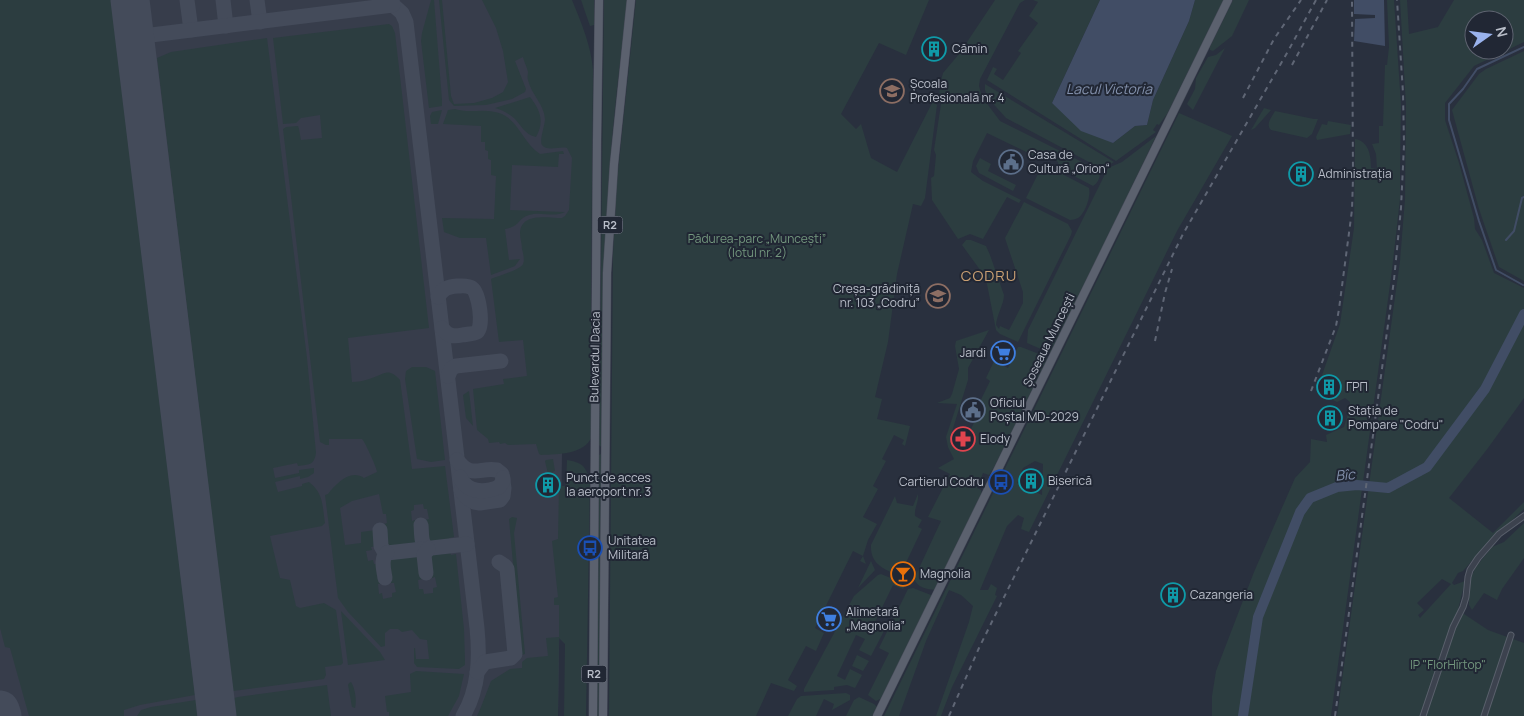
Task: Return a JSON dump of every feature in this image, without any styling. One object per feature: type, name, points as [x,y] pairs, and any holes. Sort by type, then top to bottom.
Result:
[{"type":"main road","name":"Bulevardul Dacia","points":[[593,716],[597,140],[600,0]]},
{"type":"main road","name":"Bulevardul Dacia","points":[[603,716],[607,273],[614,164],[630,0]]},
{"type":"main road","name":"Șoseaua Muncești","points":[[877,716],[1228,0]]},
{"type":"main road","points":[[595,451],[606,451]]},
{"type":"street","points":[[1423,716],[1453,626],[1464,607],[1470,570],[1499,534],[1524,516]]},
{"type":"street","points":[[1484,716],[1511,635]]},
{"type":"shaded area","points":[[0,0],[504,0],[575,123],[562,454],[558,716],[0,716]]},
{"type":"green space","points":[[0,0],[111,0],[195,695],[140,705],[124,710],[124,716],[29,716],[10,648],[5,647],[0,628]]},
{"type":"green space","points":[[431,0],[434,0],[442,106],[429,108],[421,41]]},
{"type":"green space","points":[[439,0],[442,0],[451,96],[454,104],[474,103],[492,98],[503,92],[508,82],[503,51],[496,28],[482,0],[572,0],[588,43],[593,70],[592,436],[583,447],[577,450],[541,455],[536,444],[508,445],[505,443],[500,444],[499,442],[489,443],[488,439],[477,430],[473,389],[504,384],[503,379],[527,376],[523,340],[499,342],[491,279],[513,271],[523,264],[520,233],[525,222],[536,218],[562,218],[565,216],[569,210],[572,158],[567,148],[547,148],[541,143],[545,119],[544,114],[530,85],[523,57],[515,61],[526,89],[525,92],[512,99],[486,105],[454,106],[449,100]]},
{"type":"green space","points":[[581,0],[594,0],[594,25],[590,26]]},
{"type":"green space","points":[[604,0],[628,0],[609,177],[601,447],[599,445]]},
{"type":"green space","name":"Pădurea-parc „Muncești” (lotul nr. 2)","points":[[636,0],[929,0],[906,55],[879,43],[841,114],[856,129],[861,124],[871,158],[897,172],[932,103],[934,102],[937,105],[925,198],[921,206],[913,204],[897,274],[888,342],[875,397],[882,399],[877,419],[910,426],[905,446],[902,444],[904,440],[894,435],[882,459],[886,461],[873,486],[878,489],[863,517],[877,524],[868,540],[863,556],[853,551],[815,628],[824,633],[816,651],[806,646],[788,680],[797,686],[794,691],[771,683],[756,716],[609,716],[613,255],[617,181]]},
{"type":"green space","points":[[995,0],[1025,0],[1020,3],[980,79],[979,86],[982,97],[1000,121],[1098,170],[1100,176],[1093,186],[1059,168],[1058,162],[1048,157],[1041,159],[987,133],[973,161],[971,172],[983,181],[1021,200],[1019,203],[1007,197],[983,239],[970,234],[958,239],[932,200],[931,178],[934,176],[936,155],[934,150],[941,104],[939,88],[943,73],[959,54]]},
{"type":"green space","points":[[1033,0],[1100,0],[1052,103],[1113,143],[1135,126],[1147,125],[1153,100],[1189,21],[1195,0],[1224,0],[1167,114],[1153,130],[1156,132],[1116,161],[987,80],[993,67],[997,69],[994,74],[1003,80],[1021,53],[1018,51],[1038,23],[1029,16],[1038,2]]},
{"type":"green space","points":[[1233,0],[1249,0],[1232,36],[1213,51],[1210,50],[1210,47]]},
{"type":"green space","points":[[1387,0],[1394,0],[1401,105],[1400,199],[1331,716],[1212,716],[1212,696],[1216,671],[1254,572],[1295,478],[1310,462],[1311,439],[1327,442],[1326,435],[1344,427],[1350,407],[1350,402],[1345,398],[1337,402],[1333,400],[1338,384],[1321,378],[1340,324],[1354,228],[1355,139],[1360,140],[1366,146],[1370,154],[1371,168],[1377,169],[1376,154],[1372,144],[1379,143],[1379,126],[1383,126],[1385,65],[1387,65],[1389,47]]},
{"type":"green space","name":"IP \"FlorHîrtop\"","points":[[1400,0],[1407,0],[1409,34],[1438,27],[1454,0],[1524,0],[1524,42],[1514,47],[1514,10],[1464,10],[1464,60],[1486,60],[1474,66],[1445,103],[1445,120],[1459,163],[1474,218],[1475,229],[1482,240],[1494,273],[1524,288],[1524,398],[1449,498],[1493,533],[1524,502],[1524,509],[1485,546],[1463,571],[1458,573],[1452,583],[1454,585],[1465,581],[1458,610],[1488,630],[1524,643],[1524,716],[1337,716],[1400,261],[1405,199],[1406,106]],"holes":[[[1442,579],[1451,584],[1420,618],[1418,615],[1424,610],[1417,603]]]},
{"type":"green space","points":[[389,24],[395,33],[429,328],[348,338],[352,382],[359,382],[389,372],[400,380],[412,469],[445,466],[454,537],[449,538],[449,541],[444,543],[428,544],[424,525],[426,524],[425,520],[429,519],[427,509],[424,509],[423,504],[414,505],[414,510],[411,511],[412,521],[415,520],[420,541],[418,545],[413,545],[413,547],[392,550],[392,547],[387,548],[385,545],[383,529],[385,529],[384,524],[387,523],[386,514],[383,514],[379,494],[352,501],[340,508],[345,545],[361,543],[361,532],[376,530],[378,546],[371,547],[372,550],[366,551],[368,561],[373,560],[374,564],[380,563],[382,578],[380,579],[381,584],[378,584],[379,594],[382,593],[383,599],[392,597],[392,593],[396,592],[394,583],[391,583],[389,577],[386,562],[388,558],[414,553],[414,555],[419,555],[424,573],[421,574],[422,579],[418,580],[419,589],[423,589],[424,594],[433,593],[433,588],[437,587],[435,577],[432,578],[430,573],[429,553],[445,550],[445,552],[450,551],[451,555],[456,554],[464,629],[465,661],[465,665],[459,669],[417,667],[414,663],[414,648],[416,659],[429,659],[427,640],[420,639],[412,630],[402,632],[398,629],[390,629],[385,633],[385,646],[381,647],[348,612],[338,598],[325,495],[344,478],[354,475],[364,478],[377,472],[371,455],[362,439],[329,439],[329,445],[320,442],[283,129],[298,126],[301,140],[322,138],[320,115],[301,118],[296,123],[283,124],[273,38]]},
{"type":"green space","points":[[267,38],[307,358],[316,453],[314,460],[310,464],[298,466],[297,463],[273,468],[275,478],[299,473],[299,470],[314,468],[314,473],[308,477],[300,479],[300,476],[275,482],[278,492],[302,486],[302,484],[309,482],[314,486],[323,505],[325,523],[322,526],[270,536],[280,578],[290,580],[296,606],[300,608],[324,603],[336,610],[343,663],[341,665],[325,667],[326,675],[324,679],[233,691],[157,58],[171,52]]},
{"type":"green space","points":[[1225,48],[1193,110],[1187,104],[1195,89],[1196,78],[1208,57],[1216,55]]},
{"type":"green space","points":[[1524,51],[1524,281],[1499,267],[1479,209],[1452,110],[1479,74],[1505,60],[1514,60],[1514,56]]},
{"type":"green space","points":[[985,84],[1114,162],[1102,169],[1006,118],[988,98]]},
{"type":"green space","points":[[530,97],[539,111],[541,121],[536,137],[526,132],[514,118],[495,108]]},
{"type":"green space","points":[[1264,108],[1271,110],[1251,130]]},
{"type":"green space","points":[[442,110],[438,124],[431,124],[430,116],[432,112]]},
{"type":"green space","points":[[448,110],[490,111],[502,114],[513,122],[534,150],[540,154],[563,151],[564,154],[559,154],[558,167],[512,165],[510,210],[565,212],[560,214],[529,215],[522,218],[514,226],[505,229],[509,260],[520,259],[515,266],[491,275],[486,238],[460,238],[444,232],[442,218],[494,219],[496,176],[491,175],[491,160],[488,159],[488,151],[485,150],[485,142],[481,142],[481,126],[443,124]]},
{"type":"green space","points":[[1275,111],[1318,119],[1312,134],[1307,138],[1271,130],[1269,123]]},
{"type":"green space","points":[[1179,113],[1232,136],[1177,231],[1029,532],[1021,529],[1024,518],[1018,515],[1007,526],[980,590],[988,590],[991,584],[997,588],[995,595],[997,596],[952,687],[941,716],[936,716],[973,606],[961,595],[949,590],[926,641],[899,716],[884,716]],"holes":[[[1035,461],[1043,464],[1042,495],[1017,483],[1023,468]]]},
{"type":"green space","points":[[1328,121],[1351,125],[1350,134],[1317,140],[1316,137],[1322,124],[1327,125]]},
{"type":"green space","points":[[1156,136],[1053,351],[1050,353],[1027,343],[1028,330],[1108,168],[1122,162]]},
{"type":"green space","points":[[980,158],[991,164],[988,171],[1016,185],[1013,191],[979,173],[976,166]]},
{"type":"green space","points":[[1043,164],[1089,188],[1087,205],[1078,218],[1070,220],[1026,198]]},
{"type":"green space","points":[[1024,202],[1068,224],[1072,231],[1018,342],[1000,334],[996,330],[987,284],[983,274],[962,245],[966,240],[971,240],[986,246],[1004,295],[996,325],[999,329],[1000,326],[1009,330],[1023,303],[1023,292],[1005,238]]},
{"type":"green space","points":[[989,330],[968,368],[968,380],[950,438],[953,440],[955,437],[965,442],[978,414],[975,412],[990,381],[986,378],[994,361],[1008,368],[1018,347],[1021,347],[1047,357],[1048,361],[994,467],[989,475],[983,473],[977,488],[981,490],[982,494],[935,590],[926,588],[920,586],[914,579],[941,521],[928,517],[950,474],[938,468],[954,459],[948,447],[946,437],[957,404],[937,403],[950,398],[952,394],[959,369],[955,346],[956,341]]},
{"type":"green space","points":[[412,367],[426,367],[435,371],[445,460],[431,462],[417,459],[405,379],[406,371]]},
{"type":"green space","points":[[469,391],[473,426],[466,418],[463,395]]},
{"type":"green space","points":[[599,455],[603,456],[600,716],[596,716]]},
{"type":"green space","points":[[553,459],[555,471],[548,474],[545,461]]},
{"type":"green space","points":[[567,460],[582,465],[590,479],[586,716],[564,716],[565,644],[559,638],[558,716],[477,716],[491,681],[510,669],[522,668],[522,662],[527,658],[548,656],[546,638],[559,637],[559,605],[554,605],[554,598],[558,597],[552,541],[558,539],[559,488],[557,486],[566,486]]},
{"type":"green space","points":[[918,494],[915,516],[922,520],[918,527],[922,529],[903,569],[899,568],[896,574],[878,564],[871,551],[871,545],[895,496],[897,503],[913,506]]},
{"type":"green space","points":[[512,517],[517,518],[514,533],[525,654],[522,655],[509,519]]},
{"type":"green space","points":[[1524,523],[1524,558],[1502,589],[1497,600],[1484,593],[1472,610],[1469,605],[1469,593],[1471,578],[1475,568],[1492,547],[1504,542]]},
{"type":"green space","points":[[863,556],[866,564],[860,561]]},
{"type":"green space","points":[[871,561],[875,570],[858,588]]},
{"type":"green space","points":[[881,574],[903,583],[905,586],[903,589],[893,585],[873,626],[884,631],[871,656],[859,650],[865,639],[856,635],[837,676],[845,680],[850,669],[862,675],[855,688],[847,685],[834,687],[834,690],[804,692],[854,596]]},
{"type":"green space","points":[[913,588],[931,595],[931,598],[882,698],[876,701],[868,695],[889,653],[879,648],[908,589]]},
{"type":"green space","points":[[341,611],[380,652],[385,660],[348,665]]},
{"type":"green space","points":[[857,655],[869,661],[863,671],[852,666]]},
{"type":"green space","points":[[416,671],[464,674],[459,696],[448,716],[389,716],[385,696],[411,692],[410,674]]},
{"type":"green space","points":[[351,682],[354,688],[355,708],[352,707],[348,685]]},
{"type":"green space","points":[[327,685],[331,716],[236,716],[234,698]]},
{"type":"green space","points":[[846,693],[850,695],[850,700],[832,710],[834,704],[824,699],[816,716],[788,716],[797,699],[801,696]]},
{"type":"green space","points":[[859,697],[877,707],[872,716],[846,716],[854,700]]},
{"type":"green space","points":[[196,700],[197,716],[137,716],[141,710],[151,707]]},
{"type":"water","name":"Lacul Victoria","points":[[1100,0],[1195,0],[1189,21],[1153,100],[1147,125],[1135,126],[1113,143],[1081,131],[1052,103]]},
{"type":"water","points":[[1354,0],[1384,0],[1385,46],[1354,41],[1355,19],[1375,18],[1375,15],[1354,14]]},
{"type":"waterway","points":[[1523,285],[1496,270],[1479,221],[1449,120],[1449,104],[1463,89],[1477,69],[1524,47]]},
{"type":"waterway","points":[[1506,240],[1514,231],[1522,198],[1524,197]]},
{"type":"waterway","name":"Bîc","points":[[1243,716],[1258,617],[1300,512],[1310,498],[1337,487],[1357,485],[1388,488],[1427,467],[1485,389],[1524,314]]},
{"type":"taxiway","points":[[187,0],[191,30]]},
{"type":"taxiway","points":[[223,0],[226,26]]},
{"type":"taxiway","points":[[257,0],[260,22]]},
{"type":"taxiway","points":[[135,37],[393,5],[392,0]]},
{"type":"taxiway","points":[[393,5],[402,13],[406,22],[477,628],[477,673],[472,695],[463,716]]},
{"type":"taxiway","points":[[438,297],[448,288],[469,286],[475,291],[480,310],[479,329],[476,333],[453,336],[446,333],[442,328]]},
{"type":"taxiway","points":[[448,376],[451,369],[456,366],[501,361]]},
{"type":"taxiway","points":[[457,460],[462,466],[471,471],[497,470],[502,474],[504,488],[503,496],[500,500],[480,503],[466,497],[461,490]]},
{"type":"taxiway","points":[[460,477],[471,489],[482,491],[499,487],[503,478]]},
{"type":"taxiway","points":[[421,525],[423,542],[429,549]]},
{"type":"taxiway","points":[[380,530],[381,546],[385,553],[387,553]]},
{"type":"taxiway","points":[[387,553],[467,544]]},
{"type":"taxiway","points":[[426,573],[424,555],[428,549]]},
{"type":"taxiway","points":[[385,578],[383,561],[387,553]]},
{"type":"taxiway","points":[[477,672],[485,662],[511,658],[515,654],[507,569],[499,562]]},
{"type":"runway","points":[[130,0],[217,716]]},
{"type":"runway","points":[[0,710],[2,716]]},
{"type":"railway","points":[[1243,98],[1274,39],[1301,0]]},
{"type":"railway","points":[[949,716],[979,648],[1183,234],[1316,0]]},
{"type":"railway","points":[[1292,65],[1327,0]]},
{"type":"railway","points":[[1311,391],[1336,326],[1352,210],[1352,0]]},
{"type":"railway","points":[[1335,716],[1394,280],[1401,208],[1404,145],[1403,93],[1397,0]]},
{"type":"railway","points":[[1155,341],[1172,269]]},
{"type":"place","name":"Cămin","points":[[934,49]]},
{"type":"place","name":"Școala Profesională nr. 4","points":[[892,91]]},
{"type":"place","name":"Casa de Cultură „Orion“","points":[[1011,162]]},
{"type":"place","name":"Administrația","points":[[1301,174]]},
{"type":"place","name":"Creșa-grădiniță nr. 103 „Codru”","points":[[938,296]]},
{"type":"place","name":"Jardi","points":[[1003,353]]},
{"type":"place","name":"ГРП","points":[[1329,387]]},
{"type":"place","name":"Oficiul Poștal MD-2029","points":[[973,410]]},
{"type":"place","name":"Stația de Pompare \"Codru\"","points":[[1330,418]]},
{"type":"place","name":"Elody","points":[[963,439]]},
{"type":"place","name":"Biserică","points":[[1031,481]]},
{"type":"place","name":"Cartierul Codru","points":[[1001,482]]},
{"type":"place","name":"Punct de acces la aeroport nr. 3","points":[[548,485]]},
{"type":"place","name":"Unitatea Militară","points":[[590,548]]},
{"type":"place","name":"Magnolia","points":[[903,574]]},
{"type":"place","name":"Cazangeria","points":[[1173,595]]},
{"type":"place","name":"Alimetară „Magnolia”","points":[[829,619]]},
{"type":"district","name":"CODRU","points":[[989,276]]}]
